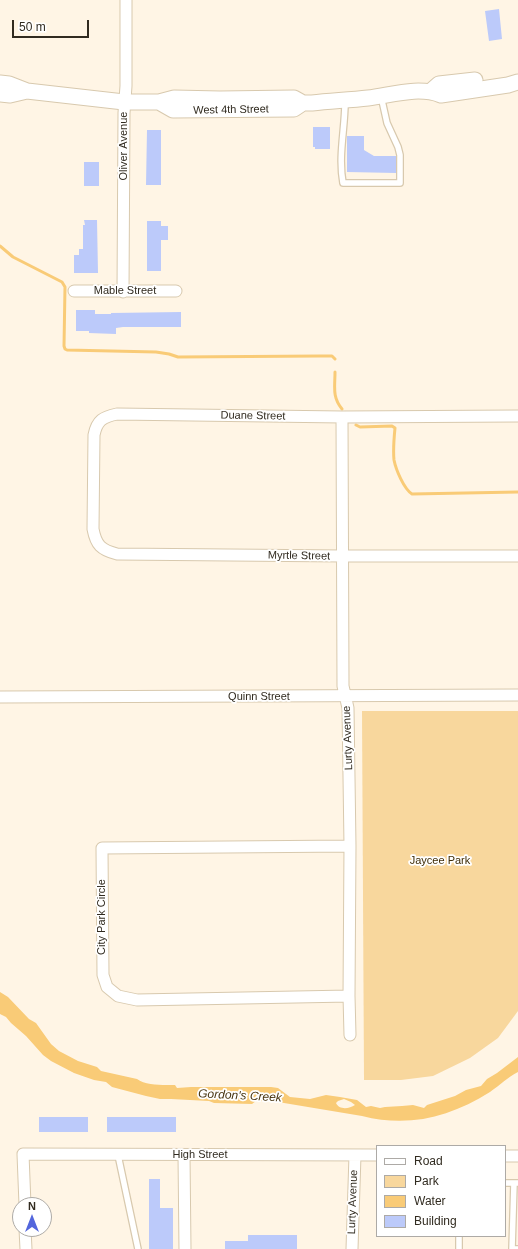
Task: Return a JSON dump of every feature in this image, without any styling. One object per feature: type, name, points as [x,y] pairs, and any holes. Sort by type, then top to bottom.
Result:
[{"type":"main road","name":"West 4th Street","points":[[431,91],[439,84],[508,75],[518,76]]},
{"type":"main road","name":"West 4th Street","points":[[0,83],[9,84],[27,91],[124,102],[159,102],[174,98],[294,98],[304,103],[345,100],[408,92],[431,91],[442,95],[508,85],[518,82]]},
{"type":"main road","name":"West 4th Street","points":[[0,94],[10,95],[27,91]]},
{"type":"street","name":"Oliver Avenue","points":[[123,292],[126,0]]},
{"type":"street","name":"Mable Street","points":[[74,291],[176,291]]},
{"type":"street","name":"Duane Street","points":[[93,529],[94,435],[96,426],[108,416],[117,414],[342,417],[518,416]]},
{"type":"street","name":"Lurty Avenue","points":[[342,417],[343,686],[348,708],[350,1035]]},
{"type":"street","name":"Myrtle Street","points":[[93,529],[95,538],[99,545],[106,551],[117,554],[518,556]]},
{"type":"street","name":"Quinn Street","points":[[0,697],[518,695]]},
{"type":"street","name":"City Park Circle","points":[[349,996],[137,1000],[118,996],[107,987],[103,975],[102,848],[350,846]]},
{"type":"street","name":"High Street","points":[[25,1197],[23,1154],[376,1155]]},
{"type":"street","points":[[184,1155],[185,1249]]},
{"type":"street","name":"Lurty Avenue","points":[[352,1249],[355,1155]]},
{"type":"street","points":[[506,1156],[518,1156]]},
{"type":"street","points":[[25,1237],[26,1249]]},
{"type":"lane","points":[[345,100],[341,159],[343,183],[400,184],[400,155],[387,123],[381,96]]},
{"type":"lane","points":[[118,1154],[138,1249]]},
{"type":"lane","points":[[516,1183],[512,1249],[518,1249]]},
{"type":"lane","points":[[459,1237],[459,1249]]},
{"type":"green space","name":"Jaycee Park","points":[[362,711],[518,711],[518,1011],[498,1038],[470,1058],[433,1076],[401,1080],[364,1080]]},
{"type":"water","name":"Gordon's Creek","points":[[0,992],[8,997],[29,1019],[36,1023],[51,1044],[59,1051],[78,1061],[97,1067],[101,1071],[137,1079],[150,1084],[175,1085],[177,1088],[271,1087],[278,1088],[290,1097],[310,1099],[326,1095],[357,1100],[366,1107],[371,1106],[380,1108],[413,1105],[424,1108],[427,1105],[455,1096],[466,1090],[481,1086],[487,1079],[518,1057],[518,1072],[490,1092],[460,1108],[429,1118],[413,1120],[396,1121],[379,1119],[272,1101],[256,1101],[252,1104],[160,1099],[112,1087],[106,1082],[94,1080],[74,1073],[51,1061],[43,1055],[6,1017],[0,1014]],"holes":[[[344,1099],[355,1105],[347,1108],[339,1107],[336,1103]]]},
{"type":"building","points":[[499,9],[502,39],[489,41],[485,11]]},
{"type":"building","points":[[313,127],[330,127],[330,149],[315,149],[315,147],[313,147]]},
{"type":"building","points":[[147,130],[161,130],[161,185],[146,185]]},
{"type":"building","points":[[347,136],[364,136],[364,150],[374,156],[396,156],[396,173],[347,172]]},
{"type":"building","points":[[84,162],[99,162],[99,186],[84,186]]},
{"type":"building","points":[[84,220],[97,220],[98,273],[74,273],[74,255],[79,255],[79,249],[83,249]]},
{"type":"building","points":[[147,221],[161,221],[161,226],[168,226],[168,240],[161,240],[161,271],[147,271]]},
{"type":"building","points":[[76,310],[95,310],[95,314],[181,312],[181,327],[123,327],[116,328],[116,334],[76,331]]},
{"type":"building","points":[[39,1117],[88,1117],[88,1132],[39,1132]]},
{"type":"building","points":[[107,1117],[176,1117],[176,1132],[107,1132]]},
{"type":"building","points":[[149,1179],[160,1179],[160,1208],[173,1208],[173,1249],[149,1249]]},
{"type":"building","points":[[248,1235],[297,1235],[297,1249],[225,1249],[225,1241],[248,1241]]},
{"type":"waterway","points":[[0,246],[13,257],[62,282],[65,287],[64,346],[67,350],[156,352],[178,357],[332,356],[335,359]]},
{"type":"waterway","points":[[335,372],[335,396],[342,409]]},
{"type":"waterway","points":[[356,425],[360,427],[392,426],[395,428],[395,464],[403,484],[412,494],[518,492]]}]
